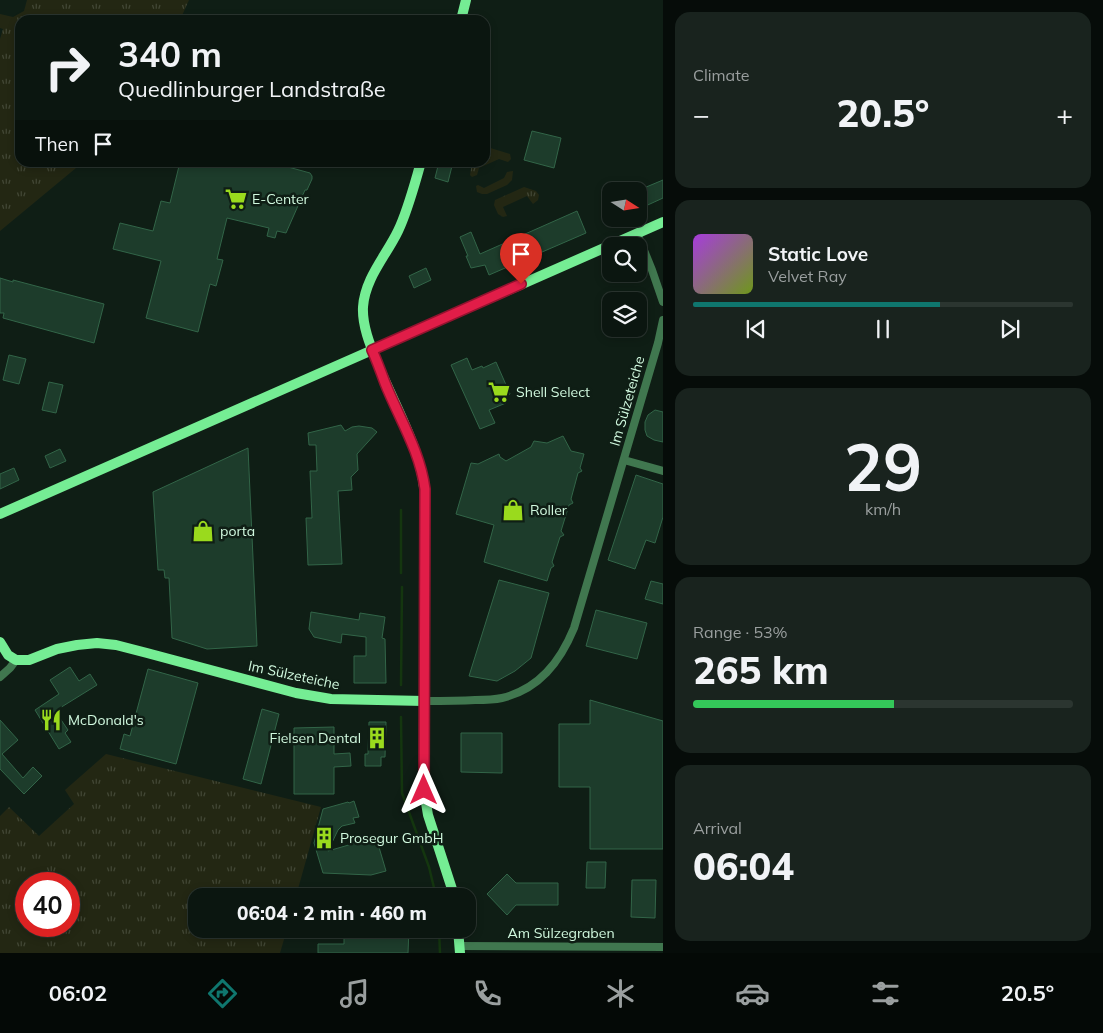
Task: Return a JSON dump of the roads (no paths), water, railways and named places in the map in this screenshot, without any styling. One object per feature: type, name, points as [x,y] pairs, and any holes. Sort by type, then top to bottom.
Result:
[{"type":"street","points":[[462,15],[466,0]]},
{"type":"street","points":[[419,167],[412,193],[398,230],[371,278],[366,292],[364,316],[372,350],[416,455],[424,482],[424,790],[428,814],[452,888]]},
{"type":"street","points":[[0,514],[663,222]]},
{"type":"street","points":[[637,233],[663,302]]},
{"type":"street","name":"Im Sülzeteiche","points":[[16,660],[28,660],[57,649],[76,645],[97,643],[116,645],[296,693],[331,699],[461,701],[501,698],[534,684],[544,676],[563,652],[574,628],[658,343],[663,320]]},
{"type":"street","name":"Im Sülzeteiche","points":[[624,460],[663,471]]},
{"type":"street","points":[[0,642],[8,655],[16,660],[0,677]]},
{"type":"street","name":"Am Sülzegraben","points":[[460,950],[663,947]]},
{"type":"waterway","points":[[401,510],[401,573]]},
{"type":"waterway","points":[[401,685],[402,587]]},
{"type":"waterway","points":[[401,717],[402,793],[429,867],[434,888]]},
{"type":"waterway","points":[[439,938],[440,953]]},
{"type":"place","name":"E-Center","points":[[236,199]]},
{"type":"place","name":"Shell Select","points":[[499,392]]},
{"type":"place","name":"Roller","points":[[513,510]]},
{"type":"place","name":"porta","points":[[203,531]]},
{"type":"place","name":"McDonald's","points":[[51,720]]},
{"type":"place","name":"Fielsen Dental","points":[[377,738]]},
{"type":"place","name":"Prosegur GmbH","points":[[324,838]]}]
